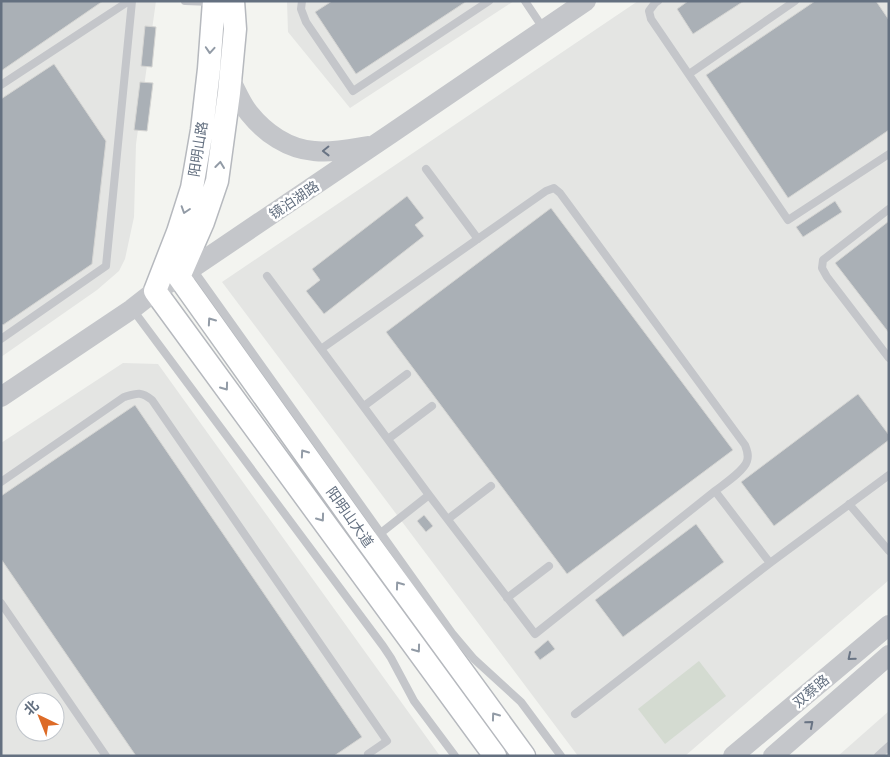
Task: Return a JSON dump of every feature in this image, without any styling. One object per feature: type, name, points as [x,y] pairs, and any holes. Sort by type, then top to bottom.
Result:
[{"type":"main road","name":"阳明山路","points":[[186,272],[218,181],[235,28],[224,2]]},
{"type":"main road","name":"阳明山路","points":[[155,291],[178,232],[192,188],[202,130],[209,68],[224,2]]},
{"type":"main road","name":"阳明山大道","points":[[186,272],[374,538],[524,756]]},
{"type":"main road","name":"阳明山大道","points":[[155,291],[495,756]]},
{"type":"street","name":"镜泊湖路","points":[[1,397],[586,1]]},
{"type":"street","points":[[230,79],[248,112],[279,140],[297,148],[313,151],[338,151],[375,145]]},
{"type":"street","name":"双蔡路","points":[[733,756],[889,626]]},
{"type":"street","name":"双蔡路","points":[[773,756],[889,655]]},
{"type":"lane","points":[[1,85],[130,1]]},
{"type":"lane","points":[[1,339],[106,266],[130,1]]},
{"type":"lane","points":[[185,1],[224,2]]},
{"type":"lane","points":[[302,2],[300,9],[306,22],[353,91],[489,1]]},
{"type":"lane","points":[[525,1],[545,29]]},
{"type":"lane","points":[[658,1],[649,11],[652,19],[788,220],[889,154]]},
{"type":"lane","points":[[688,74],[795,1]]},
{"type":"lane","points":[[426,168],[478,239]]},
{"type":"lane","points":[[267,276],[534,634],[715,491],[743,468],[747,462],[749,454],[746,445],[560,193],[554,188],[546,190],[322,349]]},
{"type":"lane","points":[[889,209],[823,260],[822,268],[889,358]]},
{"type":"lane","points":[[132,308],[383,646],[414,701],[455,756]]},
{"type":"lane","points":[[364,406],[407,374]]},
{"type":"lane","points":[[1,482],[124,397],[144,393],[152,400],[387,741],[368,755]]},
{"type":"lane","points":[[388,439],[432,406]]},
{"type":"lane","points":[[575,714],[770,563],[889,475]]},
{"type":"lane","points":[[448,519],[491,486]]},
{"type":"lane","points":[[715,491],[770,563]]},
{"type":"lane","points":[[429,495],[374,538],[474,659],[521,702],[562,756]]},
{"type":"lane","points":[[849,504],[889,551]]},
{"type":"lane","points":[[507,598],[550,566]]},
{"type":"lane","points":[[2,607],[106,756]]},
{"type":"lane","points":[[878,756],[889,746]]},
{"type":"shaded area","points":[[1,1],[156,1],[136,144],[134,217],[125,259],[119,271],[97,290],[1,357]]},
{"type":"shaded area","points":[[287,1],[514,1],[350,108],[288,32]]},
{"type":"shaded area","points":[[638,1],[889,1],[889,580],[685,756],[578,756],[222,282]]},
{"type":"shaded area","points":[[123,363],[158,364],[440,756],[1,756],[1,443]]},
{"type":"shaded area","points":[[699,661],[726,696],[665,744],[638,709]]},
{"type":"shaded area","points":[[889,711],[889,756],[838,756]]},
{"type":"building","points":[[1,1],[103,1],[1,71]]},
{"type":"building","points":[[332,1],[467,1],[356,74],[315,12]]},
{"type":"building","points":[[688,1],[744,1],[693,34],[677,9]]},
{"type":"building","points":[[815,1],[876,1],[889,20],[889,130],[788,198],[706,75]]},
{"type":"building","points":[[145,26],[156,27],[152,67],[141,66]]},
{"type":"building","points":[[54,64],[106,141],[92,264],[3,325],[1,323],[1,99]]},
{"type":"building","points":[[140,82],[153,83],[147,131],[134,130]]},
{"type":"building","points":[[407,196],[424,218],[415,225],[424,236],[324,314],[306,291],[320,280],[312,269]]},
{"type":"building","points":[[835,201],[842,212],[803,237],[796,227]]},
{"type":"building","points":[[551,208],[733,450],[567,574],[386,332]]},
{"type":"building","points":[[889,221],[889,333],[835,263]]},
{"type":"building","points":[[858,394],[889,435],[889,440],[774,526],[741,482]]},
{"type":"building","points":[[135,405],[362,737],[334,756],[136,756],[1,559],[1,496]]},
{"type":"building","points":[[424,515],[433,526],[426,532],[417,521]]},
{"type":"building","points":[[696,524],[724,562],[623,637],[595,600]]},
{"type":"building","points":[[548,640],[555,649],[540,660],[534,652]]}]
